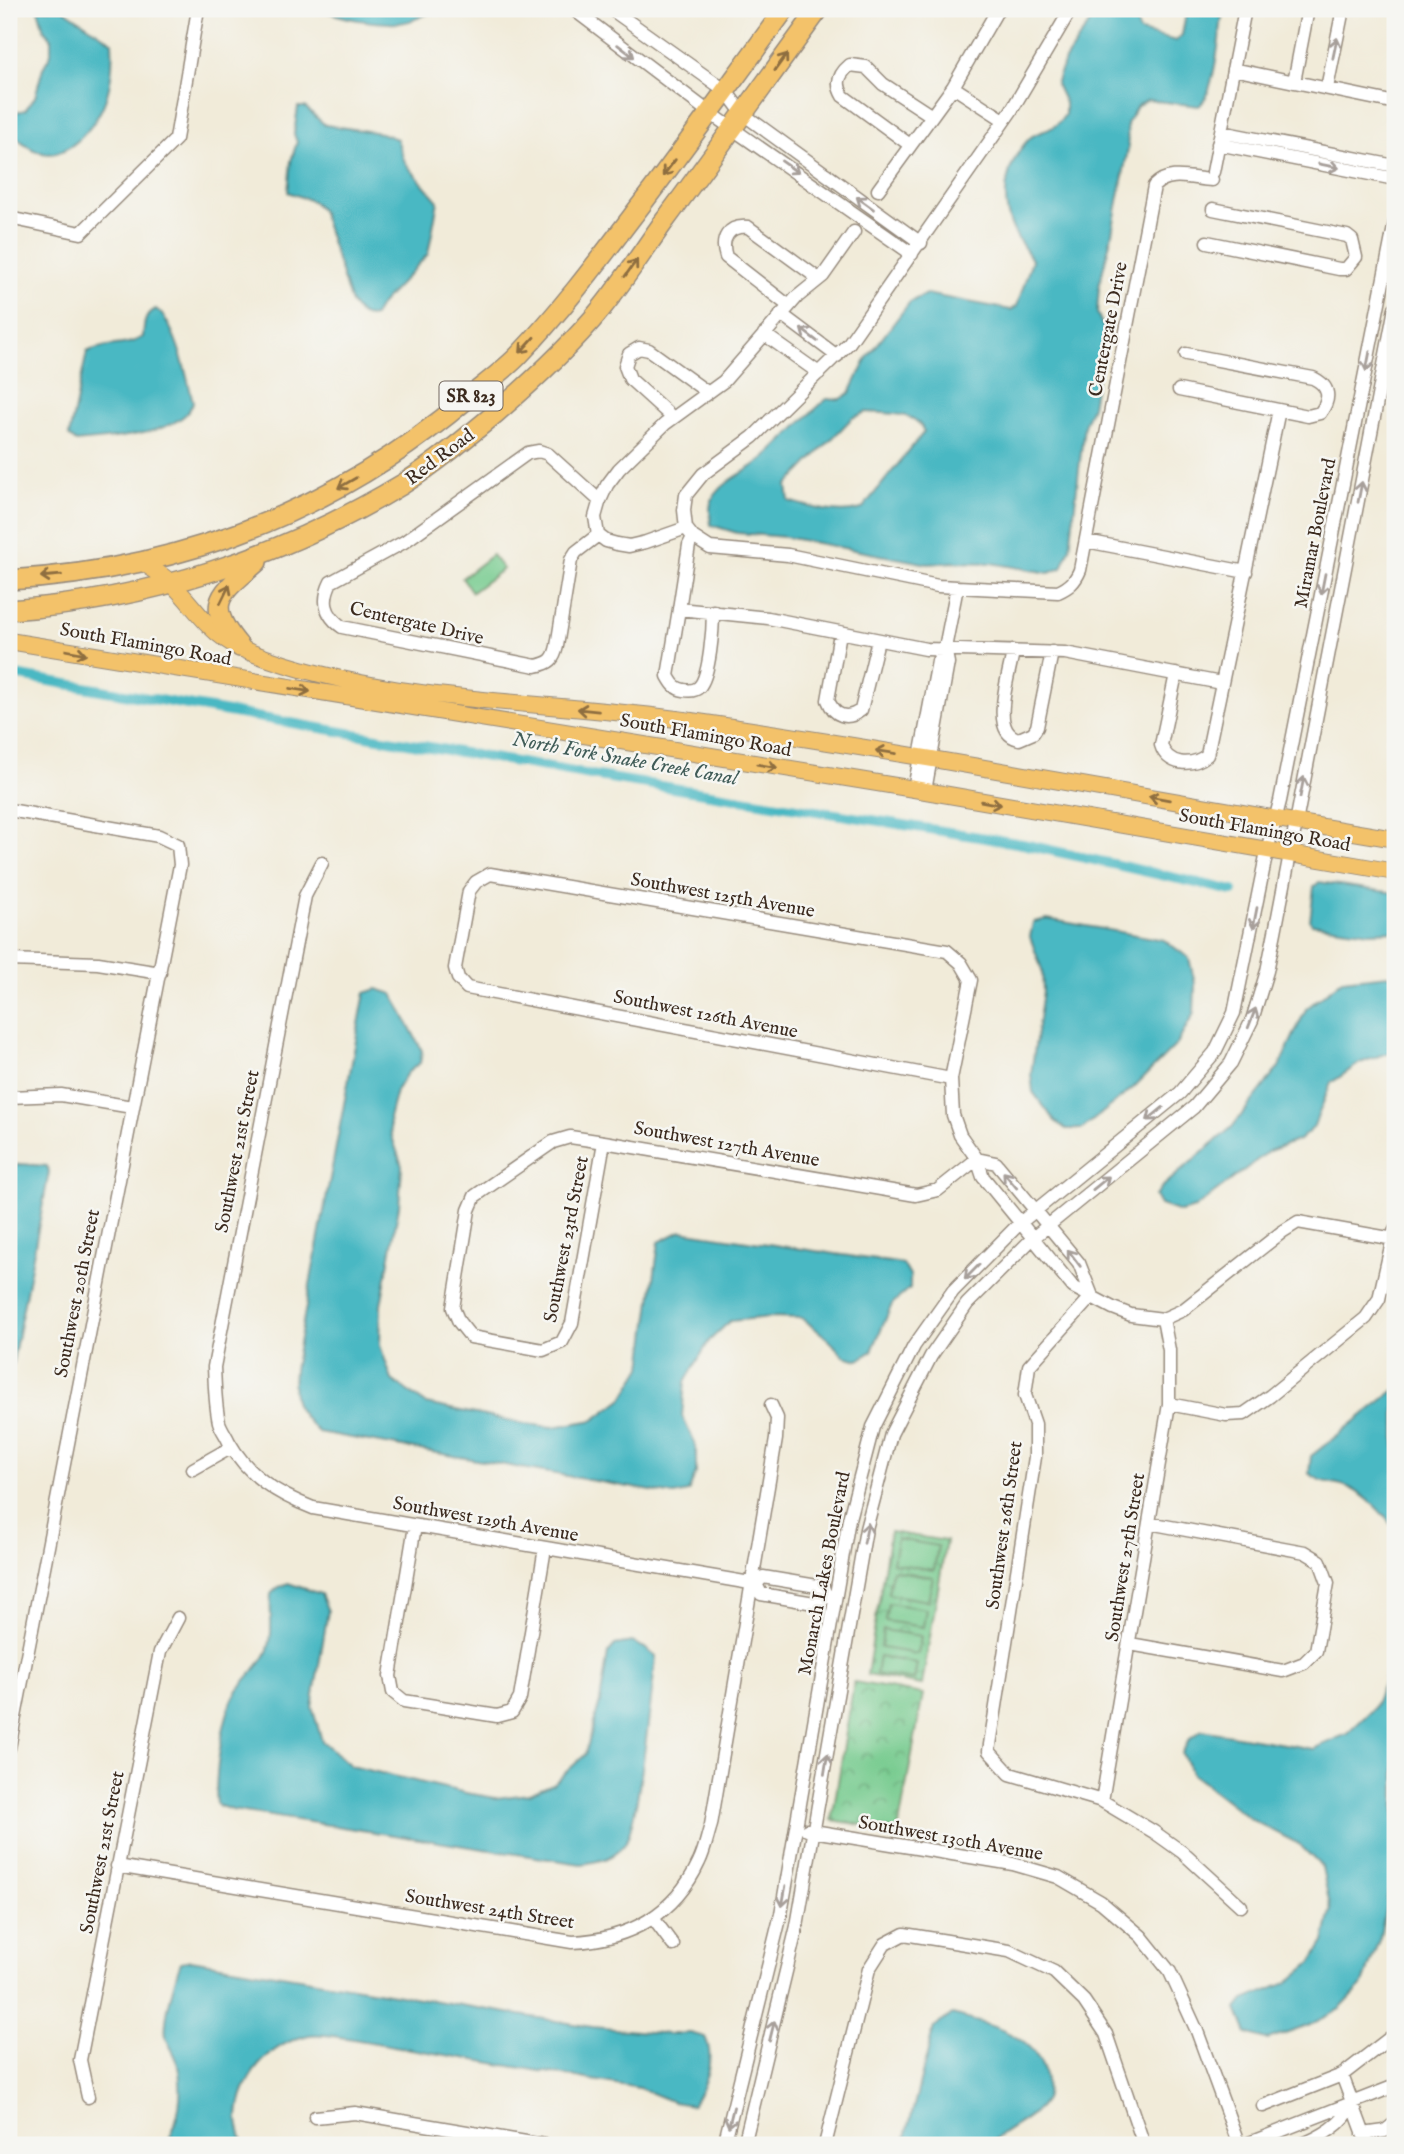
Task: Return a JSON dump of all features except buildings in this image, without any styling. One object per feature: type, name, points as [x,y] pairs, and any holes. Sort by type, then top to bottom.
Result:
[{"type":"highway","name":"Red Road","points":[[9,580],[72,575],[142,562],[271,521],[336,490],[427,433],[515,359],[578,289],[785,9]]},
{"type":"highway","name":"Red Road","points":[[9,610],[73,604],[172,584],[267,552],[352,513],[405,483],[447,454],[532,382],[601,310],[819,9]]},
{"type":"highway","points":[[240,647],[226,630],[219,615],[220,598],[228,585],[267,552]]},
{"type":"main road","name":"South Flamingo Road","points":[[142,562],[172,584],[213,632],[240,647],[316,672],[370,685],[427,695],[687,720],[1395,839]]},
{"type":"main road","name":"South Flamingo Road","points":[[9,641],[919,790],[1395,873]]},
{"type":"street","points":[[9,218],[81,233],[176,139],[198,9]]},
{"type":"street","points":[[573,9],[710,113],[738,121],[920,243]]},
{"type":"street","points":[[611,9],[726,91],[738,121],[912,254]]},
{"type":"street","points":[[878,190],[953,88],[997,9]]},
{"type":"street","points":[[713,611],[706,674],[696,690],[679,689],[668,676],[689,545],[690,533],[684,510],[686,495],[703,474],[753,437],[849,343],[1004,120],[1071,9]]},
{"type":"street","name":"Centergate Drive","points":[[690,533],[710,548],[788,555],[912,581],[957,587],[1058,592],[1075,580],[1086,541],[1154,187],[1168,176],[1213,176],[1245,9]]},
{"type":"street","points":[[1294,82],[1308,9]]},
{"type":"street","points":[[1327,88],[1343,9]]},
{"type":"street","points":[[910,145],[843,96],[838,82],[842,71],[850,65],[866,67],[883,84],[932,116]]},
{"type":"street","points":[[1233,69],[1391,102]]},
{"type":"street","points":[[953,88],[1004,120]]},
{"type":"street","points":[[1220,138],[1285,151],[1395,179]]},
{"type":"street","points":[[1285,151],[1395,166]]},
{"type":"street","points":[[1207,242],[1339,269],[1346,269],[1356,257],[1352,240],[1347,236],[1213,209]]},
{"type":"street","name":"Miramar Boulevard","points":[[1268,851],[1395,222]]},
{"type":"street","points":[[819,279],[748,227],[738,226],[729,230],[725,238],[723,248],[726,257],[837,356]]},
{"type":"street","points":[[690,533],[629,546],[606,541],[598,535],[595,517],[607,485],[619,469],[673,418],[724,381],[785,310],[819,279],[854,232]]},
{"type":"street","name":"Miramar Boulevard","points":[[1290,855],[1395,308]]},
{"type":"street","points":[[764,334],[819,373]]},
{"type":"street","points":[[673,418],[630,379],[625,366],[629,354],[639,348],[649,350],[707,392]]},
{"type":"street","points":[[1179,390],[1308,416],[1320,413],[1328,400],[1328,392],[1312,378],[1186,354]]},
{"type":"street","points":[[1176,674],[1161,745],[1163,752],[1171,760],[1187,764],[1198,762],[1207,755],[1279,410]]},
{"type":"street","name":"Centergate Drive","points":[[598,535],[576,552],[571,560],[557,646],[549,663],[536,666],[342,626],[333,620],[325,608],[325,594],[331,582],[404,542],[528,453],[548,454],[600,501]]},
{"type":"street","points":[[1086,541],[1246,572]]},
{"type":"street","points":[[919,790],[938,692],[939,661],[945,648],[957,587]]},
{"type":"street","points":[[679,609],[768,618],[926,649],[1065,653],[1221,683]]},
{"type":"street","points":[[840,633],[828,700],[832,710],[848,717],[861,710],[878,640]]},
{"type":"street","points":[[1013,651],[1001,716],[1003,728],[1008,735],[1019,739],[1033,733],[1037,727],[1052,652]]},
{"type":"street","name":"Southwest 20th Street","points":[[9,810],[159,836],[178,845],[180,865],[9,1748]]},
{"type":"street","name":"Monarch Lakes Boulevard","points":[[724,2145],[781,1914],[797,1829],[831,1596],[873,1427],[914,1346],[953,1291],[1020,1223],[1180,1093],[1215,1052],[1234,1013],[1268,851]]},
{"type":"street","name":"Monarch Lakes Boulevard","points":[[744,2145],[797,1926],[866,1529],[891,1434],[931,1356],[967,1304],[1033,1238],[1194,1107],[1231,1063],[1252,1020],[1267,971],[1290,855]]},
{"type":"street","name":"Southwest 21st Street","points":[[232,1447],[220,1425],[214,1367],[305,896],[322,863]]},
{"type":"street","name":"Southwest 125th Avenue","points":[[458,978],[455,968],[469,891],[476,882],[490,874],[947,951],[961,962],[971,980],[951,1079]]},
{"type":"street","points":[[9,960],[98,963],[160,973]]},
{"type":"street","name":"Southwest 126th Avenue","points":[[458,978],[467,988],[951,1079]]},
{"type":"street","points":[[951,1079],[953,1115],[960,1135],[977,1159],[983,1177],[1073,1287],[1131,1315],[1163,1319],[1183,1310],[1298,1222],[1394,1234],[1380,1299],[1366,1318],[1270,1396],[1244,1414],[1226,1415],[1169,1404]]},
{"type":"street","points":[[9,1097],[61,1095],[132,1107]]},
{"type":"street","name":"Southwest 127th Avenue","points":[[458,1322],[453,1308],[469,1210],[475,1196],[553,1142],[570,1137],[916,1195],[938,1190],[977,1159]]},
{"type":"street","name":"Southwest 23rd Street","points":[[458,1322],[471,1337],[543,1350],[562,1342],[572,1323],[604,1142]]},
{"type":"street","points":[[977,1159],[996,1163],[1079,1263],[1092,1296]]},
{"type":"street","name":"Southwest 26th Street","points":[[1092,1296],[1029,1366],[1026,1395],[1035,1424],[1035,1457],[989,1751],[1010,1774],[1102,1801]]},
{"type":"street","name":"Southwest 27th Street","points":[[1102,1801],[1169,1404],[1169,1350],[1163,1319]]},
{"type":"street","name":"Southwest 24th Street","points":[[117,1866],[572,1941],[614,1937],[653,1918],[678,1897],[686,1885],[701,1860],[711,1825],[776,1439],[777,1418],[771,1405]]},
{"type":"street","points":[[194,1469],[232,1447]]},
{"type":"street","name":"Southwest 129th Avenue","points":[[232,1447],[247,1469],[271,1490],[313,1508],[753,1584],[763,1577],[823,1587],[831,1596]]},
{"type":"street","points":[[1130,1644],[1283,1671],[1304,1663],[1316,1651],[1328,1583],[1320,1561],[1305,1552],[1149,1523]]},
{"type":"street","points":[[415,1526],[390,1676],[393,1692],[404,1700],[417,1703],[497,1716],[512,1712],[520,1698],[545,1548]]},
{"type":"street","name":"Southwest 21st Street","points":[[88,2097],[80,2060],[160,1652],[178,1618]]},
{"type":"street","points":[[1102,1801],[1182,1852],[1241,1906]]},
{"type":"street","name":"Southwest 130th Avenue","points":[[797,1829],[1013,1864],[1058,1877],[1101,1902],[1141,1936],[1170,1972],[1197,2031],[1241,2145]]},
{"type":"street","points":[[653,1918],[673,1945]]},
{"type":"street","points":[[825,2145],[869,1969],[885,1944],[904,1934],[1009,1951],[1054,1972],[1084,2001],[1106,2034],[1142,2145]]},
{"type":"street","points":[[1264,2106],[1342,2075],[1395,2034]]},
{"type":"street","points":[[1342,2075],[1366,2140],[1395,2123]]},
{"type":"street","points":[[1241,2145],[1279,2139],[1300,2124],[1395,2086]]},
{"type":"street","points":[[1300,2124],[1303,2144],[1320,2136],[1349,2113],[1352,2104]]},
{"type":"street","points":[[315,2117],[355,2113],[516,2143],[544,2145]]},
{"type":"green space","points":[[492,555],[503,569],[472,592],[462,578]]},
{"type":"green space","points":[[890,1532],[946,1541],[922,1685],[867,1675]]},
{"type":"green space","points":[[897,1539],[938,1546],[934,1570],[893,1563]]},
{"type":"green space","points":[[892,1570],[933,1577],[928,1601],[888,1594]]},
{"type":"green space","points":[[888,1603],[926,1609],[923,1627],[885,1621]]},
{"type":"green space","points":[[883,1630],[921,1636],[918,1654],[881,1648]]},
{"type":"green space","points":[[879,1657],[917,1663],[914,1680],[876,1674]]},
{"type":"green space","points":[[854,1682],[923,1694],[898,1831],[832,1820]]},
{"type":"water","points":[[38,9],[63,9],[112,42],[110,82],[98,116],[82,137],[72,145],[50,153],[31,148],[9,130],[9,107],[17,112],[25,110],[35,97],[43,68],[51,54],[51,38],[44,30]]},
{"type":"water","points":[[321,9],[436,9],[409,21],[389,23],[349,18]]},
{"type":"water","points":[[1099,9],[1140,9],[1137,25],[1140,32],[1176,41],[1182,35],[1187,9],[1223,9],[1213,76],[1205,99],[1199,106],[1148,100],[1137,106],[1127,124],[1128,149],[1099,286],[1097,313],[1105,331],[1092,406],[1084,426],[1070,548],[1062,568],[1049,573],[991,563],[928,564],[785,537],[737,533],[711,525],[713,497],[721,488],[764,458],[827,399],[841,399],[850,393],[867,358],[910,302],[926,294],[1011,310],[1017,306],[1032,260],[1008,216],[1007,181],[1021,148],[1034,135],[1055,126],[1065,115],[1065,103],[1056,84],[1065,60]],"holes":[[[866,412],[908,417],[915,420],[924,432],[862,509],[835,511],[789,501],[787,485],[852,418]]]},
{"type":"water","points":[[298,107],[305,107],[325,125],[381,133],[397,139],[405,163],[438,201],[428,254],[381,304],[374,316],[363,316],[351,303],[321,210],[312,201],[288,192],[291,161],[297,142],[294,134]]},
{"type":"water","points":[[156,309],[175,338],[184,366],[193,402],[187,413],[175,422],[142,433],[76,442],[69,436],[87,352],[129,343],[143,337],[147,317]]},
{"type":"water","points":[[1319,882],[1395,893],[1395,931],[1370,932],[1312,924],[1310,921],[1314,887]]},
{"type":"water","points":[[1047,919],[1164,940],[1189,958],[1195,984],[1194,1013],[1177,1044],[1133,1088],[1082,1129],[1066,1129],[1055,1121],[1033,1092],[1031,1074],[1043,991],[1042,970],[1030,937],[1033,922]]},
{"type":"water","points":[[1395,976],[1395,1054],[1384,1054],[1360,1063],[1331,1083],[1313,1128],[1299,1140],[1269,1151],[1195,1208],[1180,1212],[1160,1205],[1155,1196],[1161,1188],[1232,1127],[1279,1067],[1306,1009],[1342,980]]},
{"type":"water","points":[[377,989],[393,994],[422,1051],[420,1063],[407,1073],[396,1091],[389,1118],[391,1134],[402,1166],[399,1206],[381,1305],[380,1345],[392,1380],[426,1404],[525,1424],[553,1427],[594,1420],[623,1398],[642,1367],[659,1242],[681,1231],[903,1264],[910,1276],[910,1288],[892,1304],[872,1351],[859,1360],[844,1356],[802,1318],[771,1317],[730,1321],[709,1341],[685,1382],[682,1416],[696,1446],[696,1473],[688,1492],[674,1495],[318,1432],[296,1405],[293,1391],[294,1370],[365,993]]},
{"type":"water","points":[[21,1164],[47,1166],[49,1172],[9,1381],[9,1167]]},
{"type":"water","points":[[1395,1390],[1395,1529],[1375,1506],[1357,1492],[1319,1480],[1309,1473],[1311,1456]]},
{"type":"water","points":[[288,1583],[321,1594],[328,1611],[312,1707],[322,1741],[351,1766],[466,1793],[496,1798],[529,1794],[553,1784],[585,1755],[600,1702],[608,1653],[615,1645],[632,1642],[645,1648],[656,1657],[639,1786],[624,1845],[609,1857],[581,1864],[232,1810],[217,1805],[218,1764],[231,1703],[269,1647],[271,1594]]},
{"type":"water","points":[[1395,1614],[1395,1857],[1380,1937],[1362,1986],[1340,2009],[1308,2026],[1268,2040],[1247,2033],[1237,2009],[1244,2000],[1287,1983],[1311,1963],[1324,1942],[1331,1911],[1322,1867],[1299,1844],[1252,1820],[1192,1774],[1182,1753],[1189,1740],[1202,1730],[1313,1749],[1347,1734],[1373,1709],[1384,1682]]},
{"type":"water","points":[[191,1960],[592,2027],[670,2034],[690,2033],[705,2037],[709,2054],[708,2072],[692,2105],[673,2102],[639,2088],[347,2038],[309,2035],[281,2046],[259,2065],[250,2077],[240,2104],[238,2119],[244,2145],[166,2145],[175,2126],[180,2094],[177,2061],[166,2036],[166,2020],[181,1962]]},
{"type":"water","points":[[952,2015],[997,2028],[1024,2043],[1035,2053],[1042,2066],[1046,2082],[1045,2098],[1036,2112],[988,2145],[904,2145],[934,2027]]},
{"type":"waterway","name":"North Fork Snake Creek Canal","points":[[9,674],[591,775],[1023,844],[1233,891]]}]
